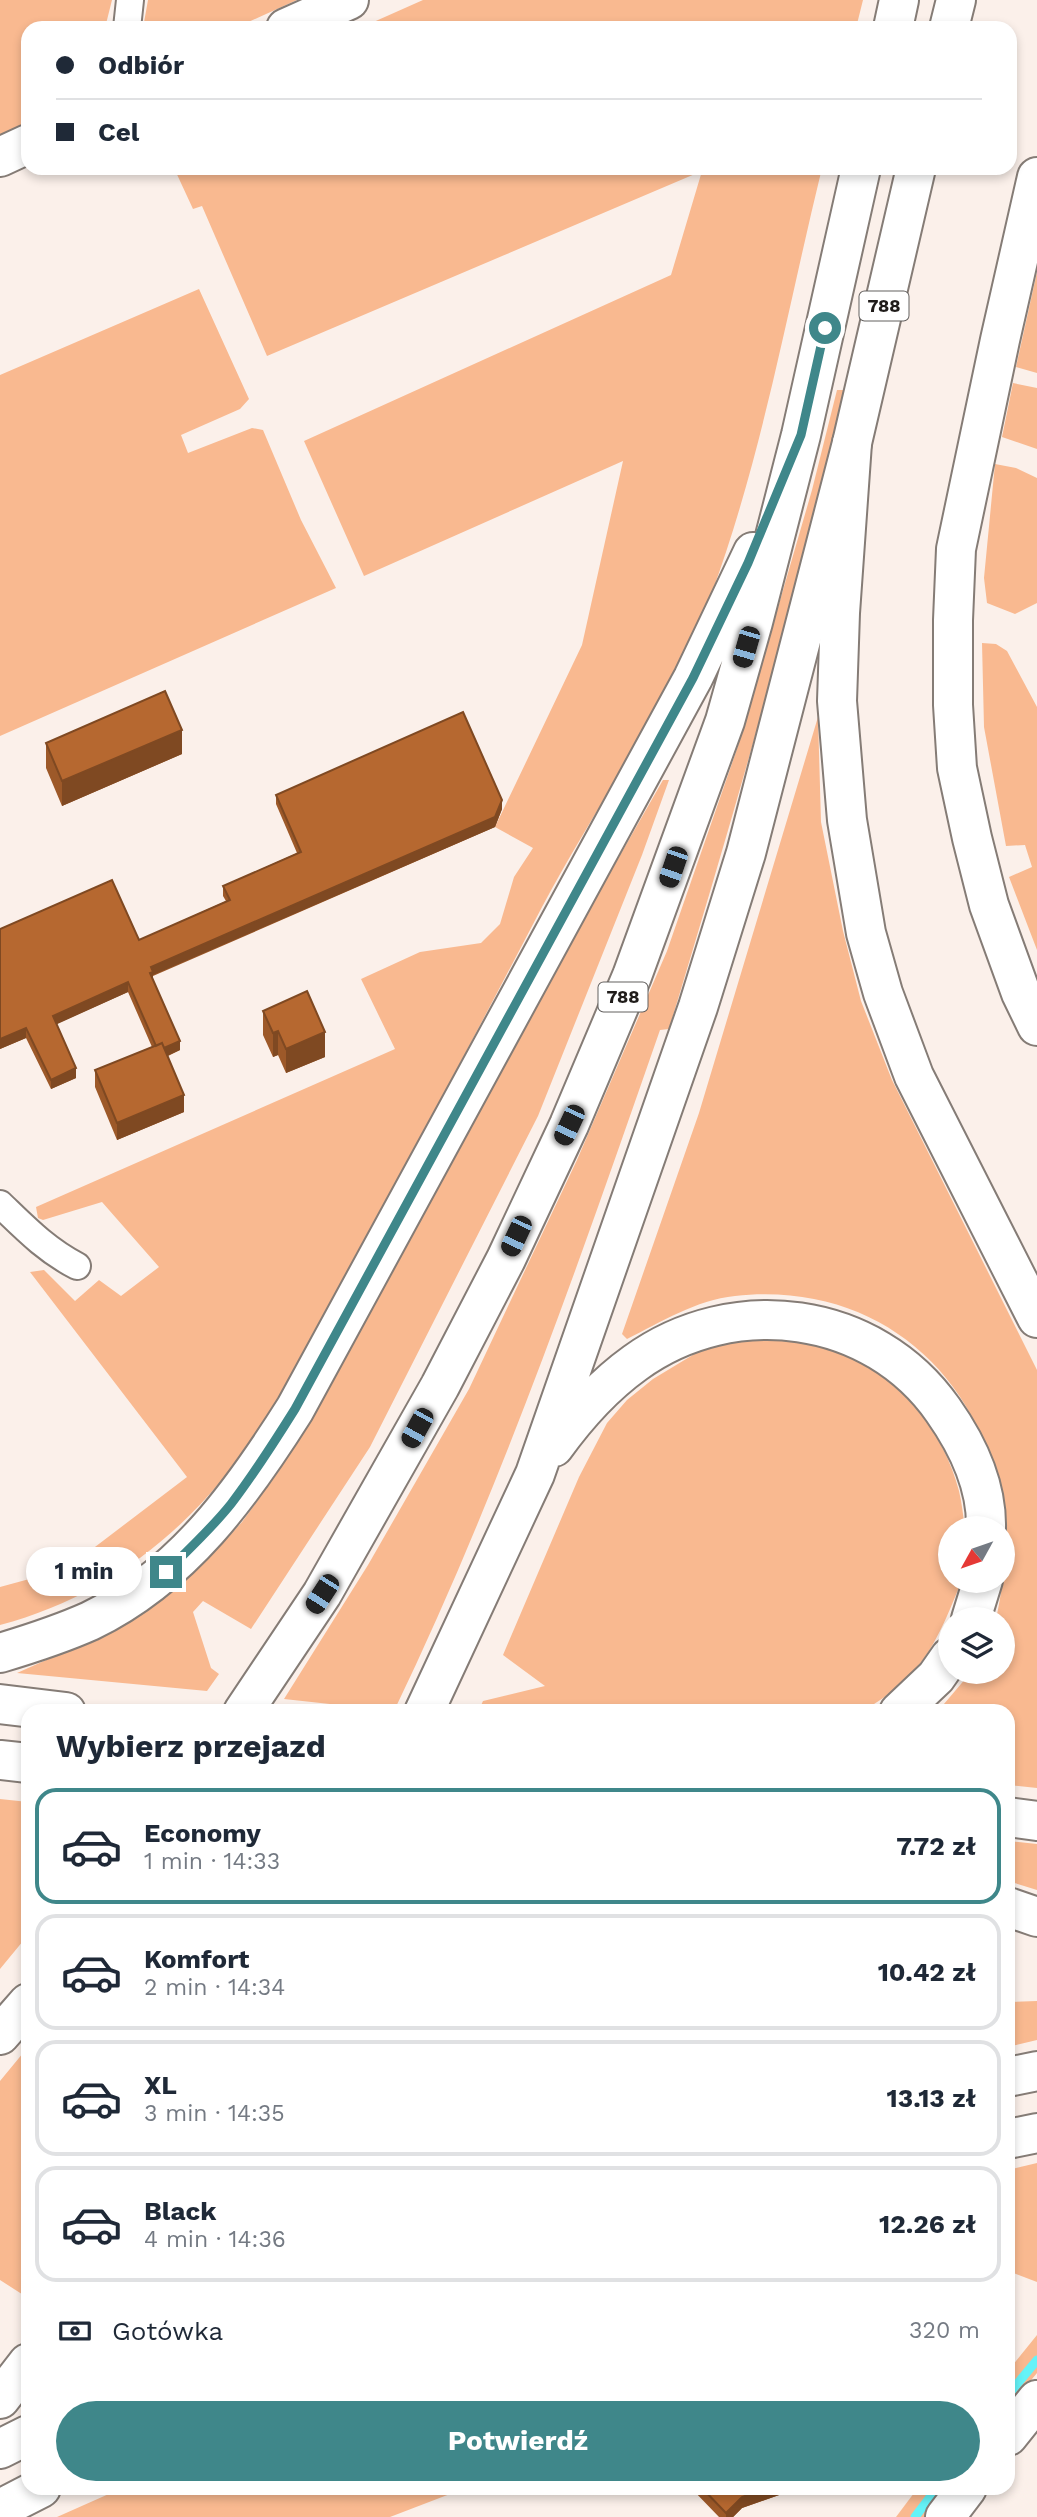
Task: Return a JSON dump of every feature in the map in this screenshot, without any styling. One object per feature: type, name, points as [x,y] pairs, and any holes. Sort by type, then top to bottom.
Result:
[{"type":"main road","points":[[302,21],[349,0]]},
{"type":"main road","points":[[894,21],[899,0]]},
{"type":"main road","points":[[951,21],[956,0]]},
{"type":"main road","points":[[0,157],[21,147]]},
{"type":"main road","name":"788","points":[[249,1704],[349,1549],[440,1386],[506,1259],[580,1100],[632,976],[724,721],[753,622],[801,435],[859,175]]},
{"type":"main road","name":"788","points":[[535,1475],[702,994],[746,853],[852,443],[914,175]]},
{"type":"main road","points":[[1037,177],[956,549],[953,668],[957,768],[972,838],[989,905],[1021,993],[1037,1026]]},
{"type":"main road","points":[[0,1653],[91,1620],[166,1572],[229,1506],[262,1462],[295,1409],[693,678],[748,563],[801,435]]},
{"type":"main road","points":[[852,443],[840,613],[837,701],[847,820],[866,933],[883,993],[914,1076],[1037,1318]]},
{"type":"main road","points":[[430,1700],[535,1475],[570,1424],[600,1392],[636,1362],[674,1340],[725,1322],[780,1320],[811,1323],[846,1333],[888,1355],[928,1388],[958,1432],[978,1475],[984,1516]]},
{"type":"main road","points":[[907,1704],[938,1674]]},
{"type":"main road","points":[[0,1704],[21,1707]]},
{"type":"main road","points":[[0,1760],[21,1762]]},
{"type":"main road","points":[[1015,1818],[1037,1821]]},
{"type":"main road","points":[[1015,1909],[1037,1917]]},
{"type":"main road","points":[[0,2028],[21,2008]]},
{"type":"main road","points":[[0,2035],[21,2010]]},
{"type":"main road","points":[[1015,2076],[1037,2071]]},
{"type":"main road","points":[[1015,2138],[1037,2133]]},
{"type":"main road","points":[[0,2399],[21,2372]]},
{"type":"main road","points":[[1015,2427],[1037,2400]]},
{"type":"main road","points":[[0,2449],[21,2438]]},
{"type":"main road","points":[[0,2509],[27,2495]]},
{"type":"main road","points":[[945,2517],[962,2495]]},
{"type":"street","points":[[128,21],[130,0]]},
{"type":"street","points":[[0,1205],[31,1236],[53,1253],[77,1266]]},
{"type":"shaded area","points":[[0,0],[112,0],[107,21],[21,21],[21,127],[0,136]]},
{"type":"shaded area","points":[[148,0],[297,0],[250,21],[144,21]]},
{"type":"shaded area","points":[[423,0],[863,0],[858,21],[376,21]]},
{"type":"shaded area","points":[[177,175],[693,175],[267,356],[202,206],[193,209]]},
{"type":"shaded area","points":[[701,175],[820,175],[745,490],[711,595],[675,676],[563,868],[416,1147],[284,1388],[238,1459],[221,1481],[174,1530],[122,1571],[64,1603],[0,1625],[0,1587],[66,1569],[187,1477],[30,1272],[44,1270],[75,1301],[99,1280],[121,1296],[159,1267],[102,1202],[43,1220],[38,1218],[36,1207],[395,1049],[361,979],[420,952],[481,943],[500,924],[514,877],[533,848],[495,827],[582,645],[623,461],[364,576],[304,441],[671,275]]},
{"type":"shaded area","points":[[1037,272],[1037,373],[1016,367]]},
{"type":"shaded area","points":[[199,289],[249,399],[240,409],[181,435],[188,453],[252,428],[263,430],[301,520],[336,588],[0,736],[0,375]]},
{"type":"shaded area","points":[[1013,383],[1037,388],[1037,449],[1002,437]]},
{"type":"shaded area","points":[[837,390],[844,390],[784,631],[669,1029],[660,1030],[537,1374],[433,1628],[397,1704],[330,1704],[284,1699],[368,1565],[469,1389],[577,1160],[667,951],[737,749],[812,490]]},
{"type":"shaded area","points":[[995,464],[1016,468],[1037,478],[1037,603],[1015,614],[987,603],[984,578]]},
{"type":"shaded area","points":[[982,643],[996,644],[1007,651],[1037,707],[1037,950],[1009,877],[1032,867],[1025,845],[1006,846],[984,727]]},
{"type":"shaded area","points":[[818,717],[821,822],[843,931],[861,1001],[892,1080],[1037,1370],[1037,1788],[1015,1786],[1015,1704],[944,1704],[961,1684],[1015,1684],[1015,1607],[997,1607],[999,1593],[1015,1593],[1015,1516],[1001,1516],[999,1491],[980,1433],[950,1383],[910,1342],[860,1313],[801,1297],[721,1298],[679,1313],[627,1339],[622,1334],[699,1113]]},
{"type":"shaded area","points":[[663,780],[669,780],[642,855],[538,1116],[370,1447],[251,1629],[203,1601],[193,1612],[211,1668],[219,1674],[207,1691],[17,1673],[100,1636],[153,1605],[201,1566],[242,1522],[276,1475],[316,1409],[530,1013]]},
{"type":"shaded area","points":[[763,1338],[827,1348],[847,1355],[886,1379],[918,1411],[943,1449],[952,1469],[963,1516],[938,1516],[938,1593],[956,1593],[950,1607],[938,1607],[938,1634],[926,1656],[901,1684],[874,1704],[482,1704],[483,1701],[545,1686],[503,1655],[579,1477],[607,1423],[627,1400],[653,1379],[701,1350],[731,1341]]},
{"type":"shaded area","points":[[0,1799],[21,1801],[21,1944],[0,1969]]},
{"type":"shaded area","points":[[1015,1842],[1037,1844],[1037,1890],[1015,1883]]},
{"type":"shaded area","points":[[1037,2001],[1037,2040],[1015,2045],[1015,2002]]},
{"type":"shaded area","points":[[21,2056],[21,2294],[0,2280],[0,2081]]},
{"type":"shaded area","points":[[1037,2163],[1037,2282],[1015,2274],[1015,2168]]},
{"type":"shaded area","points":[[1037,2335],[1037,2373],[1015,2400],[1015,2362]]},
{"type":"shaded area","points":[[106,2495],[447,2495],[390,2517],[57,2517]]},
{"type":"shaded area","points":[[912,2495],[942,2495],[925,2517],[896,2517]]},
{"type":"building","points":[[165,691],[182,730],[62,781],[46,743]]},
{"type":"building","points":[[463,712],[502,800],[495,817],[151,967],[153,972],[150,973],[180,1041],[164,1048],[162,1043],[156,1046],[128,982],[53,1016],[76,1068],[51,1080],[26,1028],[0,1039],[0,929],[112,880],[139,940],[230,900],[223,886],[301,852],[276,795]]},
{"type":"building","points":[[307,991],[325,1032],[286,1049],[278,1031],[273,1033],[263,1011]]},
{"type":"building","points":[[162,1043],[184,1095],[117,1123],[95,1070]]},
{"type":"building","points":[[709,2495],[747,2495],[742,2497],[726,2513]]},
{"type":"waterway","points":[[1015,2387],[1037,2360]]},
{"type":"waterway","points":[[915,2517],[932,2495]]},
{"type":"route","points":[[166,1572],[229,1506],[262,1462],[295,1409],[693,678],[748,563],[801,435],[825,328]]}]
